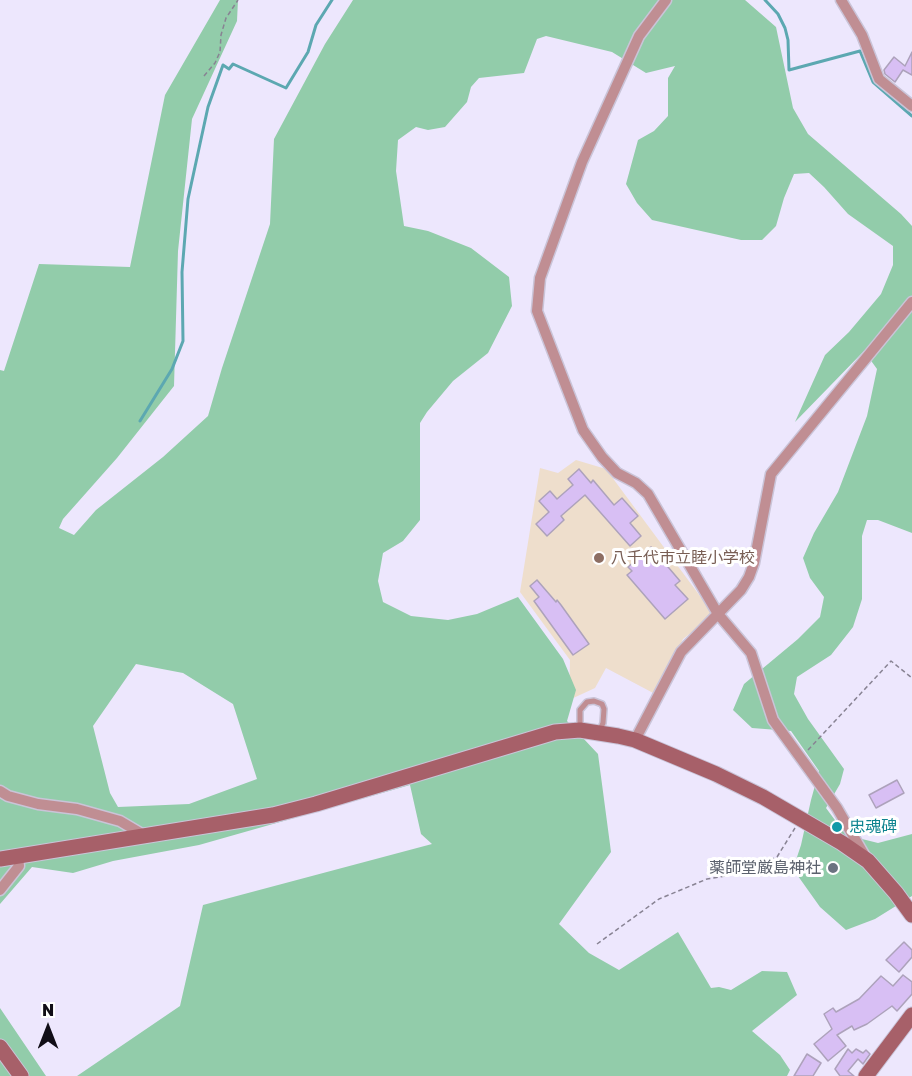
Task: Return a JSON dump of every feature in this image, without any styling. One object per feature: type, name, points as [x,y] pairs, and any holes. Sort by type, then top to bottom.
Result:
[{"type":"street","points":[[666,0],[639,36],[582,162],[540,278],[537,311],[583,430],[602,457],[617,473],[636,483],[648,494],[718,614],[751,653],[773,720],[837,808],[868,861],[912,915]]},
{"type":"street","points":[[841,0],[862,34],[879,79],[912,106]]},
{"type":"street","points":[[635,740],[681,652],[741,590],[750,577],[771,474],[912,302]]},
{"type":"street","points":[[0,860],[273,815],[555,732],[580,730],[635,740],[723,777],[801,819],[868,861]]},
{"type":"street","points":[[0,790],[8,796],[38,804],[77,809],[120,821],[147,837]]},
{"type":"street","points":[[0,890],[19,866],[18,857]]},
{"type":"street","points":[[866,1076],[912,1015]]},
{"type":"street","points":[[0,1047],[21,1076]]},
{"type":"lane","points":[[580,730],[580,710],[587,702],[594,701],[602,704],[604,709],[603,723],[599,732]]},
{"type":"path","points":[[204,76],[215,63],[220,52],[221,35],[226,18],[238,0]]},
{"type":"path","points":[[800,759],[891,661],[912,678]]},
{"type":"path","points":[[597,944],[659,899],[707,879],[742,873],[762,866],[777,857],[801,819]]},
{"type":"shaded area","name":"八千代市立睦小学校","points":[[576,460],[606,469],[714,615],[683,639],[657,695],[606,668],[595,688],[569,700],[570,660],[520,592],[540,468],[558,473]]},
{"type":"green space","points":[[220,0],[238,0],[237,21],[192,119],[178,251],[174,386],[117,458],[63,519],[59,528],[74,535],[96,510],[163,457],[208,416],[270,224],[274,139],[325,44],[353,0],[745,0],[776,27],[793,108],[808,134],[912,226],[912,533],[878,520],[867,520],[862,536],[862,599],[853,627],[831,655],[797,677],[794,694],[808,719],[844,769],[840,784],[826,808],[846,835],[878,843],[912,834],[912,896],[875,919],[846,930],[820,907],[793,869],[819,771],[791,731],[752,728],[733,710],[744,684],[798,639],[820,617],[824,597],[810,578],[803,558],[814,533],[838,492],[867,416],[877,369],[864,351],[795,422],[825,355],[849,332],[881,294],[893,265],[893,246],[848,214],[809,173],[794,174],[776,226],[762,240],[741,240],[652,220],[637,203],[626,184],[638,140],[654,131],[668,116],[668,78],[675,66],[646,73],[612,52],[546,36],[537,39],[524,73],[479,78],[471,87],[467,102],[445,127],[428,130],[416,127],[398,140],[396,171],[404,226],[428,231],[471,248],[509,277],[512,306],[488,353],[453,381],[420,423],[420,520],[403,541],[383,553],[378,581],[383,602],[411,616],[448,620],[477,614],[518,597],[563,659],[576,690],[567,721],[598,754],[611,852],[559,924],[589,953],[619,970],[678,932],[711,988],[731,990],[762,971],[787,972],[797,995],[752,1031],[780,1055],[790,1070],[787,1076],[77,1076],[180,1006],[203,905],[432,844],[421,834],[410,785],[199,845],[113,861],[73,873],[32,867],[0,904],[0,370],[4,371],[39,264],[130,267],[165,95]],"holes":[[[136,664],[183,673],[233,704],[257,779],[189,804],[118,807],[110,793],[93,726]]]},
{"type":"green space","points":[[0,1008],[46,1076],[0,1076]]},
{"type":"building","points":[[912,52],[912,75],[903,70],[895,82],[885,74],[884,70],[894,57],[905,66]]},
{"type":"building","points":[[579,469],[591,483],[593,480],[614,505],[622,498],[638,516],[630,523],[641,536],[630,546],[585,495],[561,516],[564,520],[547,536],[536,524],[549,512],[539,501],[550,491],[557,499],[573,485],[568,479]]},
{"type":"building","points":[[651,547],[680,581],[675,585],[688,599],[665,619],[627,575],[632,571],[628,567]]},
{"type":"building","points":[[537,580],[556,602],[557,600],[589,644],[573,655],[534,601],[539,597],[530,586]]},
{"type":"building","points":[[897,780],[904,793],[876,808],[869,795]]},
{"type":"building","points":[[904,942],[912,950],[912,957],[899,972],[886,960]]},
{"type":"building","points":[[903,975],[912,982],[912,994],[897,1011],[892,1006],[867,1024],[854,1030],[852,1026],[837,1035],[846,1046],[828,1061],[814,1044],[832,1029],[824,1014],[833,1008],[836,1012],[859,999],[881,976],[893,986]]},
{"type":"building","points":[[848,1049],[852,1053],[856,1049],[863,1053],[866,1050],[870,1054],[863,1064],[858,1059],[848,1071],[854,1076],[840,1076],[835,1069]]},
{"type":"building","points":[[807,1054],[821,1063],[813,1076],[794,1076]]},
{"type":"waterway","points":[[140,421],[172,369],[183,341],[182,272],[188,199],[208,107],[223,65],[229,69],[233,64],[286,88],[308,52],[316,25],[332,0]]},
{"type":"waterway","points":[[765,0],[778,14],[785,28],[788,40],[789,70],[860,51],[873,82],[912,116]]},
{"type":"place","name":"八千代市立睦小学校","points":[[599,558]]},
{"type":"place","name":"忠魂碑","points":[[837,827]]},
{"type":"place","name":"薬師堂厳島神社","points":[[833,868]]}]
